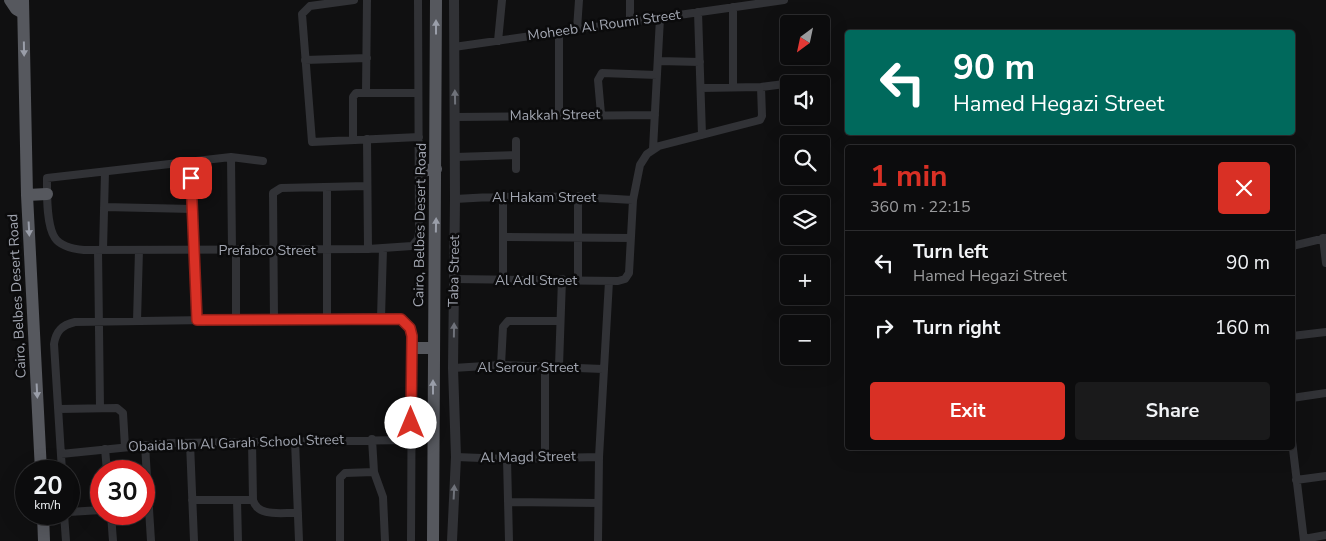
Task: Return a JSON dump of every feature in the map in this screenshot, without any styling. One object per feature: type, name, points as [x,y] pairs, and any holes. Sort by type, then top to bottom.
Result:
[{"type":"highway","points":[[10,0],[16,9],[23,13]]},
{"type":"highway","name":"Cairo, Belbes Desert Road","points":[[23,0],[27,195],[40,460]]},
{"type":"highway","name":"Cairo, Belbes Desert Road","points":[[433,541],[436,0]]},
{"type":"highway","points":[[419,171],[436,169]]},
{"type":"highway","points":[[27,195],[47,194]]},
{"type":"highway","points":[[412,348],[434,348]]},
{"type":"highway","points":[[43,525],[44,541]]},
{"type":"street","points":[[354,0],[310,6],[304,11],[301,18],[312,142],[419,137]]},
{"type":"street","points":[[366,92],[367,0]]},
{"type":"street","points":[[418,0],[419,171]]},
{"type":"street","name":"Taba Street","points":[[452,541],[456,457],[453,368],[455,199],[454,0]]},
{"type":"street","points":[[498,40],[502,0]]},
{"type":"street","points":[[578,29],[579,0]]},
{"type":"street","points":[[630,0],[630,22]]},
{"type":"street","name":"Moheeb Al Roumi Street","points":[[454,47],[784,0]]},
{"type":"street","points":[[732,87],[733,7]]},
{"type":"street","points":[[698,12],[702,135]]},
{"type":"street","points":[[653,149],[660,18]]},
{"type":"street","points":[[559,32],[559,114]]},
{"type":"street","points":[[305,60],[366,58]]},
{"type":"street","points":[[659,61],[700,62]]},
{"type":"street","points":[[601,114],[598,80],[602,73],[657,74]]},
{"type":"street","points":[[701,88],[762,87],[780,85]]},
{"type":"street","points":[[503,237],[631,238],[633,200],[640,165],[653,149],[760,120],[762,116],[762,87]]},
{"type":"street","points":[[353,140],[353,97],[358,92],[418,93]]},
{"type":"street","name":"Makkah Street","points":[[455,117],[559,114],[655,115]]},
{"type":"street","points":[[367,139],[368,249]]},
{"type":"street","points":[[516,141],[516,169]]},
{"type":"street","points":[[455,157],[516,155]]},
{"type":"street","points":[[231,157],[236,320]]},
{"type":"street","points":[[100,407],[100,250],[105,172],[231,157],[263,161]]},
{"type":"street","points":[[191,162],[197,320]]},
{"type":"street","name":"Prefabco Street","points":[[105,172],[47,178],[47,194],[54,237],[72,248],[100,250],[273,250],[405,248],[412,246],[418,239],[419,171]]},
{"type":"street","points":[[274,320],[272,196],[275,190],[281,188],[367,186]]},
{"type":"street","points":[[327,187],[328,319]]},
{"type":"street","points":[[503,196],[503,279]]},
{"type":"street","name":"Al Hakam Street","points":[[455,199],[503,196],[578,196],[633,200]]},
{"type":"street","points":[[578,196],[578,280]]},
{"type":"street","points":[[104,207],[193,209]]},
{"type":"street","name":"Al Adl Street","points":[[454,279],[618,281],[625,279],[628,273],[631,238]]},
{"type":"street","points":[[1295,245],[1324,238],[1326,263]]},
{"type":"street","points":[[381,318],[383,249]]},
{"type":"street","points":[[137,321],[139,250]]},
{"type":"street","points":[[559,366],[562,279]]},
{"type":"street","points":[[598,541],[599,457],[609,281]]},
{"type":"street","points":[[61,460],[55,336],[66,324],[99,321],[394,317],[406,322],[410,328],[412,348],[411,541]]},
{"type":"street","points":[[501,365],[503,327],[508,321],[560,320]]},
{"type":"street","points":[[1295,336],[1326,332]]},
{"type":"street","name":"Al Serour Street","points":[[453,368],[501,365],[603,369]]},
{"type":"street","points":[[545,366],[545,457]]},
{"type":"street","points":[[1295,398],[1326,393]]},
{"type":"street","points":[[59,409],[113,407],[123,413],[125,447]]},
{"type":"street","points":[[372,439],[374,472],[383,497],[385,541]]},
{"type":"street","points":[[295,440],[299,541]]},
{"type":"street","name":"Obaida Ibn Al Garah School Street","points":[[61,454],[190,442],[411,440]]},
{"type":"street","points":[[252,441],[253,500],[257,508],[264,512],[298,513]]},
{"type":"street","points":[[190,442],[194,541]]},
{"type":"street","points":[[146,445],[151,541]]},
{"type":"street","points":[[105,449],[106,460]]},
{"type":"street","points":[[1293,450],[1304,540],[1326,536]]},
{"type":"street","name":"Al Magd Street","points":[[456,457],[507,459],[599,457]]},
{"type":"street","points":[[507,459],[509,541]]},
{"type":"street","points":[[340,541],[340,478],[345,474],[374,472]]},
{"type":"street","points":[[1296,480],[1326,476]]},
{"type":"street","points":[[192,500],[253,500]]},
{"type":"street","points":[[237,500],[238,541]]},
{"type":"street","points":[[509,502],[598,503]]},
{"type":"street","points":[[65,525],[66,541]]},
{"type":"street","points":[[112,525],[113,541]]},
{"type":"route","points":[[191,178],[197,320],[394,317],[401,319],[410,328],[412,336],[410,374],[411,423]]}]
